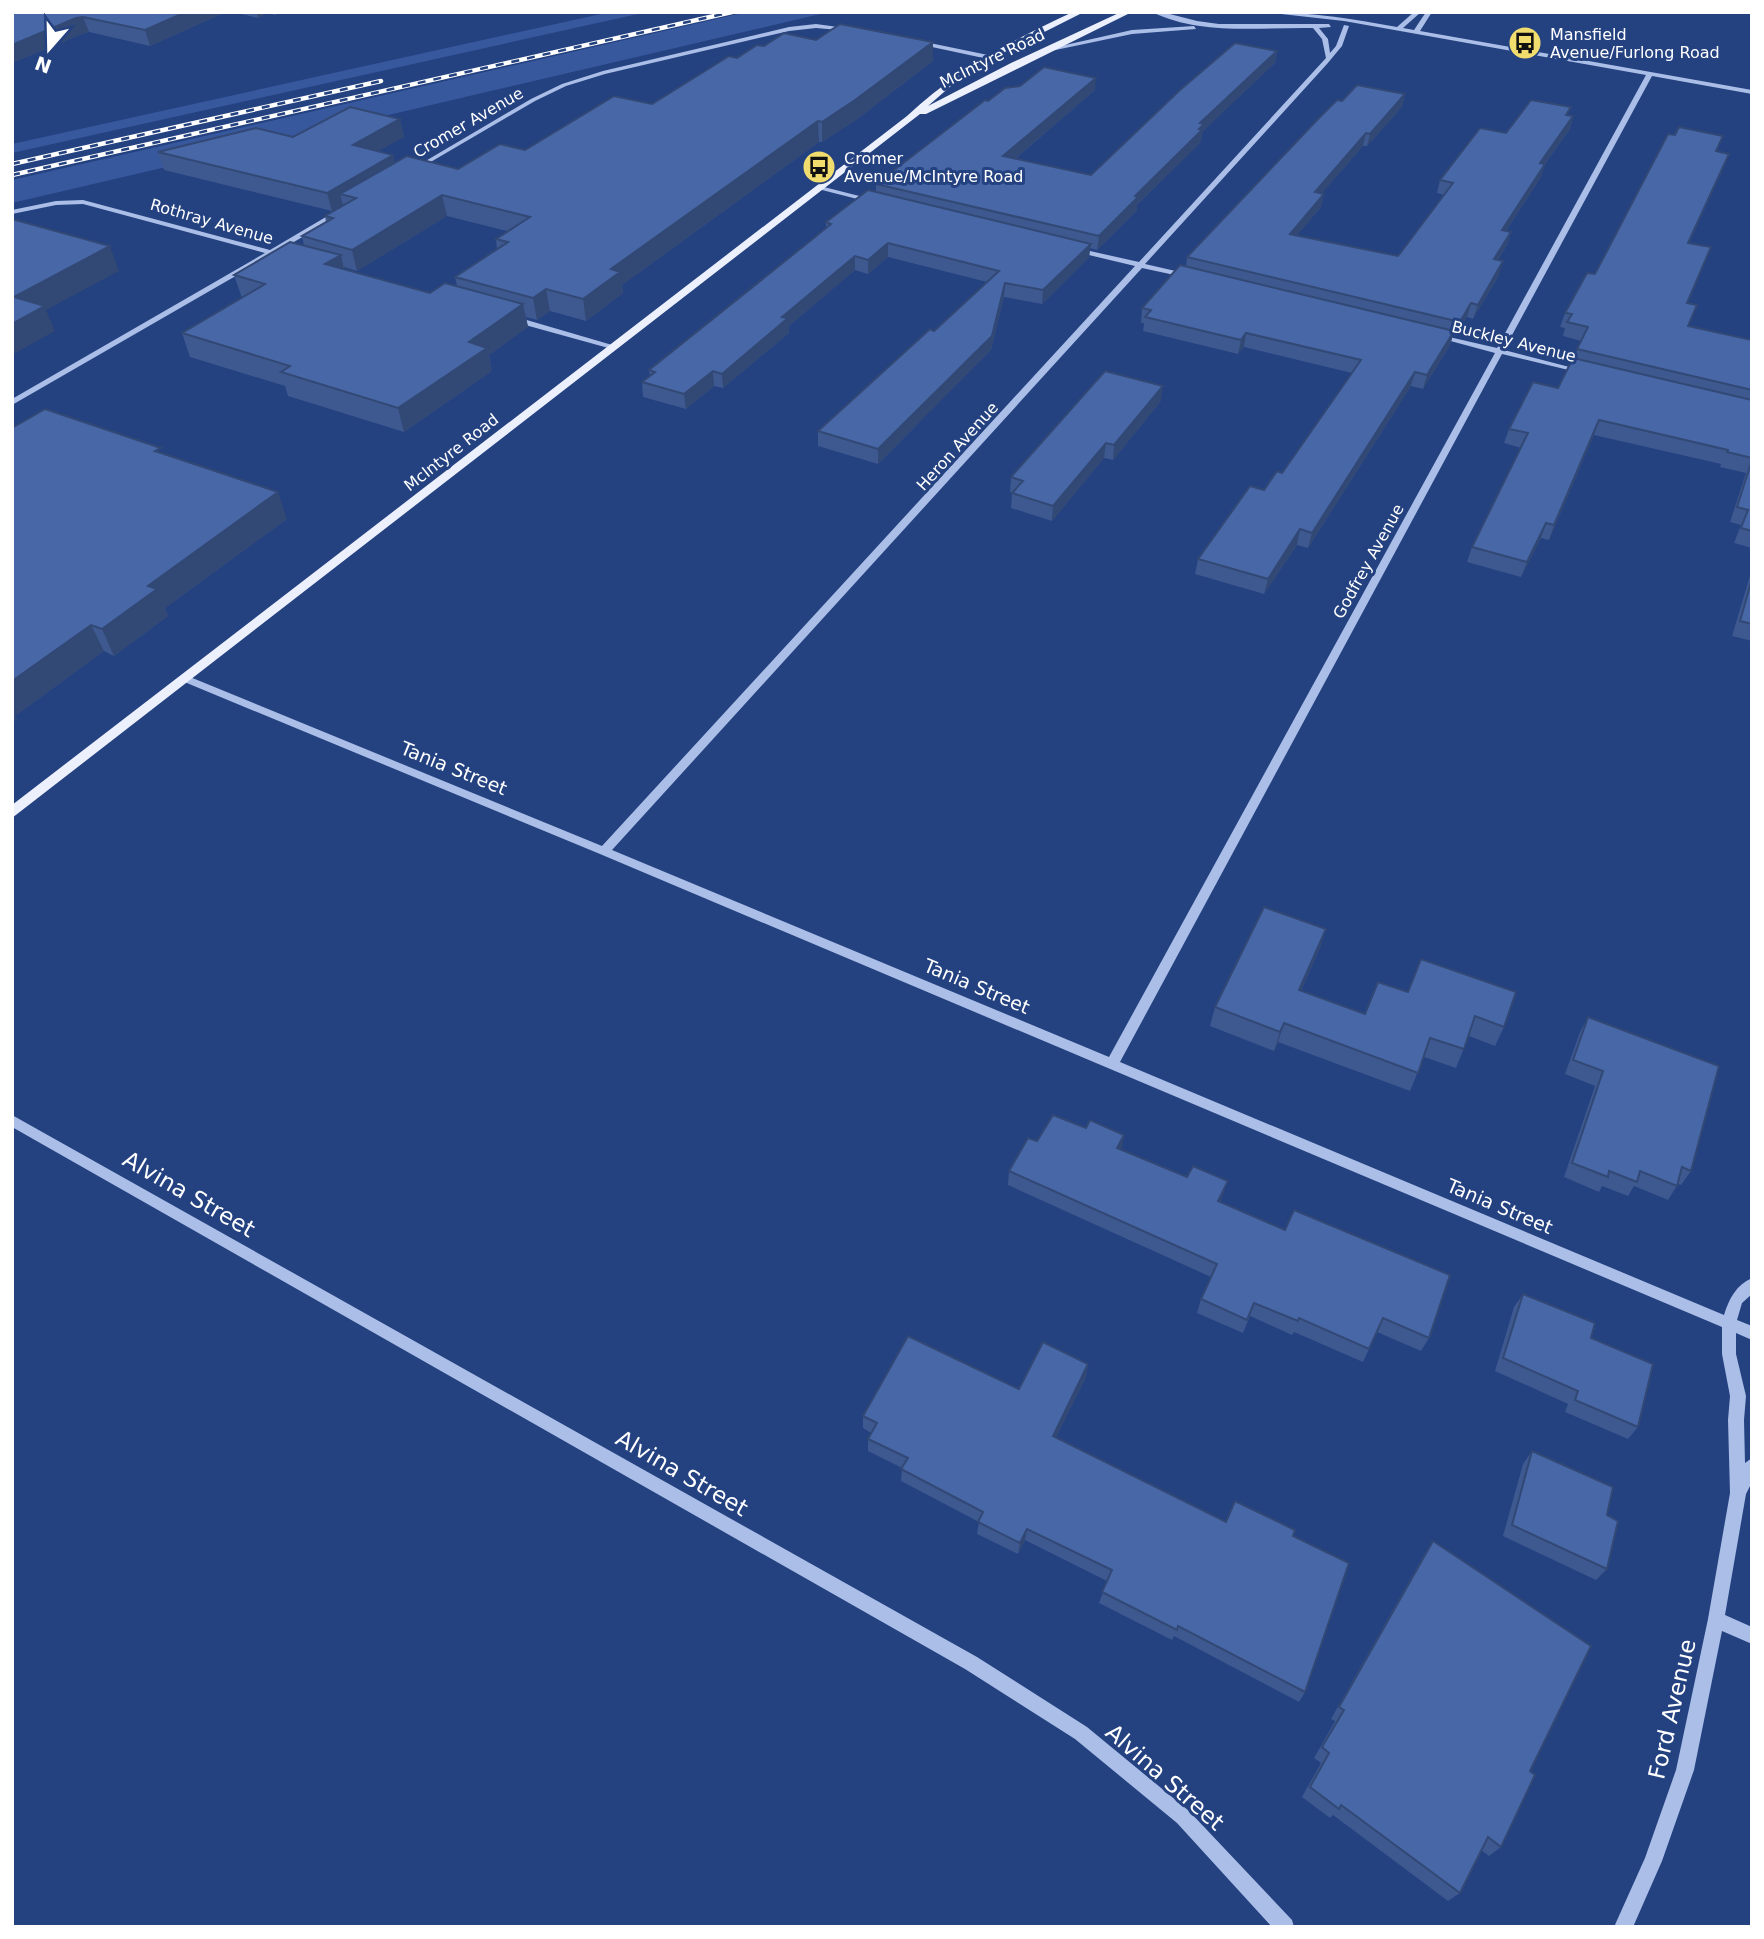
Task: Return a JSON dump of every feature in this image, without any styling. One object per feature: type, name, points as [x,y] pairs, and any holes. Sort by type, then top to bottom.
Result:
[{"type":"main road","name":"McIntyre Road","points":[[12,813],[910,118],[938,89],[988,57],[1080,12]]},
{"type":"main road","name":"McIntyre Road","points":[[910,118],[1045,50],[1128,12]]},
{"type":"street","points":[[1155,12],[1182,21],[1218,26]]},
{"type":"street","points":[[1266,12],[1344,19],[1752,92]]},
{"type":"street","points":[[1398,29],[1418,12]]},
{"type":"street","points":[[1416,32],[1429,12]]},
{"type":"street","points":[[1314,25],[1325,39],[1328,57]]},
{"type":"street","name":"Cromer Avenue","points":[[402,176],[533,100],[584,78],[803,27],[829,26],[859,30]]},
{"type":"street","points":[[1045,50],[1132,32],[1218,26],[1382,26]]},
{"type":"street","name":"Heron Avenue","points":[[604,851],[1339,46],[1346,26]]},
{"type":"street","points":[[914,41],[988,57]]},
{"type":"street","name":"Godfrey Avenue","points":[[1112,1064],[1650,74]]},
{"type":"street","points":[[820,188],[880,202]]},
{"type":"street","name":"Rothray Avenue","points":[[12,212],[56,203],[83,202],[285,256]]},
{"type":"street","points":[[12,403],[343,211]]},
{"type":"street","points":[[1067,247],[1199,279]]},
{"type":"street","points":[[505,317],[615,347]]},
{"type":"street","name":"Buckley Avenue","points":[[1421,333],[1596,375]]},
{"type":"street","name":"Tania Street","points":[[186,679],[604,851],[1752,1333]]},
{"type":"street","name":"Alvina Street","points":[[12,1120],[971,1663],[1081,1733],[1183,1817],[1285,1927]]},
{"type":"street","name":"Ford Avenue","points":[[1623,1927],[1653,1861],[1685,1770],[1716,1619],[1738,1493],[1738,1396],[1729,1354],[1729,1323],[1737,1300],[1752,1284]]},
{"type":"street","name":"Ford Avenue","points":[[1738,1493],[1752,1465]]},
{"type":"street","points":[[1716,1619],[1752,1636]]},
{"type":"shaded area","points":[[610,12],[647,12],[12,153],[12,144]]},
{"type":"shaded area","points":[[747,12],[829,12],[12,203],[12,180]]},
{"type":"building","points":[[12,12],[186,12],[145,30],[83,17],[76,18],[12,45]]},
{"type":"building","points":[[840,24],[933,42],[855,100],[822,122],[818,121],[611,269],[620,272],[583,299],[546,289],[533,298],[455,277],[508,242],[496,239],[530,217],[442,195],[352,250],[302,236],[333,218],[325,216],[356,198],[340,194],[407,156],[458,169],[500,144],[525,150],[614,96],[652,104],[729,56],[737,58],[784,33],[816,40]]},
{"type":"building","points":[[1235,43],[1277,51],[1200,123],[1204,124],[1199,129],[1202,130],[1099,236],[876,184],[985,100],[988,101],[1005,88],[1020,86],[1044,67],[1096,78],[1003,156],[1091,175],[1180,90]]},
{"type":"building","points":[[1357,85],[1405,94],[1370,134],[1366,133],[1315,192],[1324,194],[1290,234],[1398,256],[1453,183],[1440,180],[1480,128],[1506,133],[1531,100],[1571,107],[1566,115],[1573,116],[1540,163],[1545,164],[1502,230],[1511,232],[1494,259],[1503,261],[1478,305],[1471,303],[1460,322],[1187,257],[1319,118],[1337,100],[1342,101]]},
{"type":"building","points":[[350,107],[400,119],[353,145],[393,155],[327,193],[158,152],[256,128],[293,137]]},
{"type":"building","points":[[1679,127],[1723,136],[1716,151],[1729,154],[1688,243],[1711,247],[1687,303],[1697,305],[1688,326],[1752,340],[1752,390],[1577,349],[1588,327],[1567,322],[1572,314],[1565,313],[1587,273],[1595,274],[1668,134],[1675,135]]},
{"type":"building","points":[[868,190],[1091,244],[1043,290],[1005,283],[992,336],[878,449],[818,431],[930,329],[934,331],[999,271],[888,243],[868,260],[855,256],[782,317],[788,318],[722,374],[713,371],[684,394],[642,382],[655,372],[649,370],[831,224],[826,222]]},
{"type":"building","points":[[12,219],[110,246],[14,297],[45,306],[12,324]]},
{"type":"building","points":[[290,242],[341,255],[325,264],[430,293],[445,283],[523,304],[469,342],[487,348],[398,408],[281,372],[290,366],[182,333],[265,284],[234,275]]},
{"type":"building","points":[[1180,265],[1454,331],[1427,375],[1415,372],[1312,533],[1300,529],[1268,579],[1198,559],[1250,486],[1264,490],[1277,471],[1282,473],[1361,360],[1246,333],[1241,340],[1145,317],[1151,310],[1142,308]]},
{"type":"building","points":[[1573,358],[1752,400],[1752,458],[1599,420],[1554,525],[1546,523],[1527,562],[1472,547],[1528,433],[1509,429],[1533,382],[1558,388]]},
{"type":"building","points":[[1105,371],[1163,386],[1114,445],[1106,443],[1053,506],[1012,493],[1023,481],[1011,477]]},
{"type":"building","points":[[45,409],[161,448],[155,451],[278,492],[148,586],[157,589],[102,629],[91,625],[12,681],[12,428]]},
{"type":"building","points":[[1752,460],[1752,531],[1741,528],[1748,510],[1737,507]]},
{"type":"building","points":[[1752,579],[1752,624],[1740,621]]},
{"type":"building","points":[[1264,907],[1326,929],[1299,990],[1365,1014],[1378,982],[1408,992],[1421,959],[1516,992],[1504,1027],[1475,1016],[1464,1049],[1430,1038],[1418,1073],[1284,1023],[1280,1032],[1215,1007]]},
{"type":"building","points":[[1588,1017],[1719,1066],[1691,1171],[1682,1167],[1677,1186],[1640,1171],[1637,1182],[1609,1171],[1608,1177],[1572,1163],[1603,1071],[1573,1060]]},
{"type":"building","points":[[1053,1115],[1086,1128],[1090,1120],[1124,1135],[1117,1148],[1187,1177],[1193,1166],[1228,1181],[1218,1201],[1285,1230],[1294,1210],[1450,1275],[1429,1338],[1383,1318],[1369,1349],[1299,1318],[1298,1321],[1254,1303],[1247,1320],[1201,1299],[1217,1264],[1009,1171],[1028,1138],[1037,1141]]},
{"type":"building","points":[[1523,1294],[1595,1323],[1591,1338],[1653,1364],[1638,1427],[1575,1400],[1578,1391],[1503,1358]]},
{"type":"building","points":[[908,1336],[1019,1389],[1043,1342],[1088,1364],[1053,1436],[1226,1522],[1235,1501],[1295,1530],[1293,1536],[1349,1563],[1305,1692],[1178,1626],[1177,1630],[1102,1592],[1112,1570],[1027,1529],[1020,1543],[978,1522],[983,1512],[901,1469],[908,1458],[868,1439],[877,1423],[863,1416]]},
{"type":"building","points":[[1532,1451],[1613,1487],[1607,1515],[1618,1521],[1607,1569],[1512,1525]]},
{"type":"building","points":[[1433,1541],[1591,1646],[1530,1771],[1535,1775],[1501,1847],[1488,1837],[1460,1893],[1341,1805],[1339,1809],[1310,1787],[1329,1753],[1322,1747],[1344,1710],[1339,1707]]},
{"type":"railway","points":[[12,175],[732,12]]},
{"type":"railway","points":[[12,164],[381,81]]},
{"type":"place","name":"Mansfield Avenue/Furlong Road","points":[[1525,43]]},
{"type":"place","name":"Cromer Avenue/McIntyre Road","points":[[819,167]]}]
